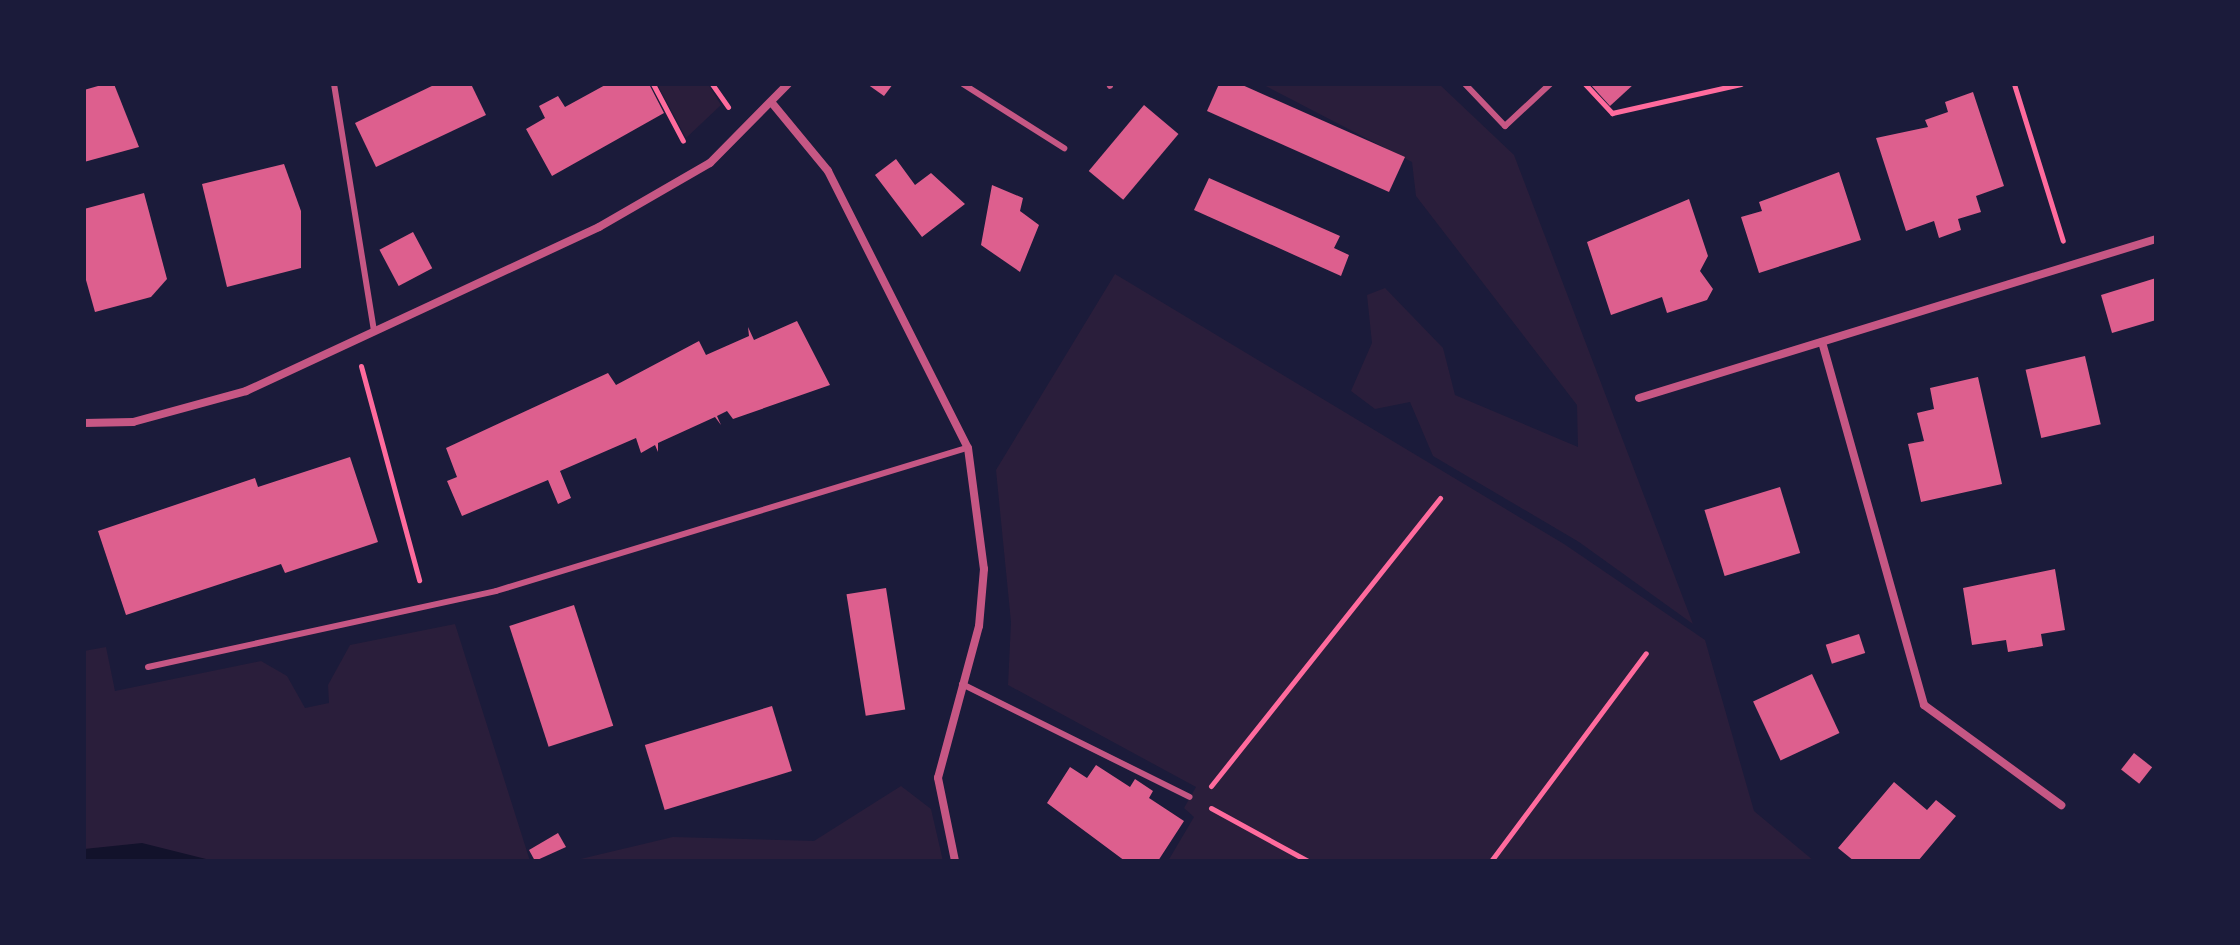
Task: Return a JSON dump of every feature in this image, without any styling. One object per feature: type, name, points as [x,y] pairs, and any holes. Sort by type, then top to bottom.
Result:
[{"type":"street","points":[[84,423],[183,412],[374,331],[677,186],[772,103],[788,84]]},
{"type":"street","points":[[772,103],[828,171],[968,448],[984,569],[962,684],[938,778],[955,861]]},
{"type":"street","points":[[1639,398],[2156,239]]},
{"type":"street","points":[[1822,342],[1924,705],[2061,805]]},
{"type":"lane","points":[[334,84],[374,331]]},
{"type":"lane","points":[[963,84],[1064,148]]},
{"type":"lane","points":[[1465,84],[1505,126],[1550,84]]},
{"type":"lane","points":[[148,667],[496,591],[968,448]]},
{"type":"lane","points":[[962,684],[1190,797]]},
{"type":"path","points":[[653,84],[683,141]]},
{"type":"path","points":[[712,84],[729,108]]},
{"type":"path","points":[[1585,84],[1612,113],[1741,84]]},
{"type":"path","points":[[2014,84],[2071,265]]},
{"type":"path","points":[[362,371],[421,585]]},
{"type":"path","points":[[1198,802],[1440,498]]},
{"type":"path","points":[[1491,861],[1646,653]]},
{"type":"path","points":[[1190,797],[1308,861]]},
{"type":"shaded area","points":[[657,84],[708,84],[721,105],[686,138]]},
{"type":"shaded area","points":[[1262,84],[1439,84],[1514,155],[1693,624],[1579,542],[1433,456],[1410,402],[1375,409],[1351,391],[1372,343],[1367,295],[1385,288],[1443,348],[1455,395],[1578,447],[1577,405],[1416,196],[1412,162]]},
{"type":"shaded area","points":[[1115,274],[1564,544],[1705,640],[1754,811],[1814,861],[1168,861],[1194,817],[1184,808],[1196,787],[1008,685],[1011,622],[996,470]]},
{"type":"shaded area","points":[[455,624],[530,861],[84,861],[84,651],[106,647],[115,691],[261,661],[287,676],[305,708],[329,703],[328,685],[350,645]]},
{"type":"shaded area","points":[[901,786],[931,809],[943,861],[572,861],[673,837],[814,841]]},
{"type":"shaded area","points":[[142,843],[214,861],[84,861],[84,849]]},
{"type":"building","points":[[114,84],[139,147],[84,162],[84,90]]},
{"type":"building","points":[[436,84],[471,84],[486,115],[376,167],[355,123]]},
{"type":"building","points":[[607,84],[649,84],[664,113],[552,176],[526,129],[545,118],[539,106],[558,96],[565,107]]},
{"type":"building","points":[[867,84],[893,84],[884,96]]},
{"type":"building","points":[[1219,84],[1240,84],[1405,157],[1389,192],[1207,111]]},
{"type":"building","points":[[1590,84],[1634,84],[1610,106]]},
{"type":"building","points":[[1973,92],[2004,186],[1976,196],[1981,212],[1958,219],[1961,230],[1939,238],[1934,221],[1906,231],[1876,138],[1928,127],[1925,120],[1948,112],[1945,102]]},
{"type":"building","points":[[1144,105],[1178,134],[1123,200],[1089,171]]},
{"type":"building","points":[[896,159],[915,185],[931,173],[965,204],[922,237],[875,175]]},
{"type":"building","points":[[284,164],[301,211],[301,268],[227,287],[202,184]]},
{"type":"building","points":[[1839,172],[1861,240],[1759,273],[1741,217],[1762,211],[1759,202]]},
{"type":"building","points":[[1209,178],[1340,236],[1334,248],[1349,255],[1341,276],[1194,210]]},
{"type":"building","points":[[992,185],[1023,198],[1020,211],[1039,225],[1020,272],[981,245]]},
{"type":"building","points":[[144,193],[167,279],[151,297],[95,312],[84,273],[84,209]]},
{"type":"building","points":[[1689,199],[1708,256],[1700,271],[1713,289],[1707,300],[1667,313],[1662,297],[1611,315],[1587,242]]},
{"type":"building","points":[[413,232],[432,268],[399,286],[379,250]]},
{"type":"building","points":[[2156,278],[2156,320],[2112,333],[2101,295]]},
{"type":"building","points":[[797,321],[830,385],[733,419],[727,411],[717,416],[721,425],[715,417],[658,443],[658,452],[655,445],[641,453],[636,438],[560,471],[571,498],[558,504],[548,480],[462,516],[447,481],[457,477],[446,448],[608,373],[616,385],[699,341],[706,355],[749,336],[748,327],[754,340]]},
{"type":"building","points":[[2085,356],[2101,424],[2041,438],[2026,370]]},
{"type":"building","points":[[1978,377],[2002,484],[1921,502],[1908,444],[1924,441],[1917,413],[1934,409],[1930,388]]},
{"type":"building","points":[[350,457],[378,542],[285,573],[281,564],[126,615],[98,531],[255,478],[258,487]]},
{"type":"building","points":[[1780,487],[1800,553],[1725,576],[1704,510]]},
{"type":"building","points":[[2055,569],[2065,630],[2041,634],[2043,646],[2008,652],[2006,640],[1972,645],[1963,588]]},
{"type":"building","points":[[886,588],[905,709],[866,716],[846,594]]},
{"type":"building","points":[[574,605],[613,726],[549,747],[509,626]]},
{"type":"building","points":[[1859,634],[1865,653],[1832,664],[1826,645]]},
{"type":"building","points":[[1812,674],[1839,733],[1781,760],[1753,701]]},
{"type":"building","points":[[772,706],[792,771],[665,810],[645,745]]},
{"type":"building","points":[[2134,753],[2152,767],[2139,784],[2121,770]]},
{"type":"building","points":[[1096,765],[1130,787],[1135,779],[1153,791],[1149,798],[1184,821],[1158,861],[1125,861],[1047,803],[1070,767],[1087,778]]},
{"type":"building","points":[[1894,782],[1927,810],[1936,800],[1956,816],[1918,861],[1854,861],[1838,848]]},
{"type":"building","points":[[558,833],[566,847],[535,861],[529,850]]}]
